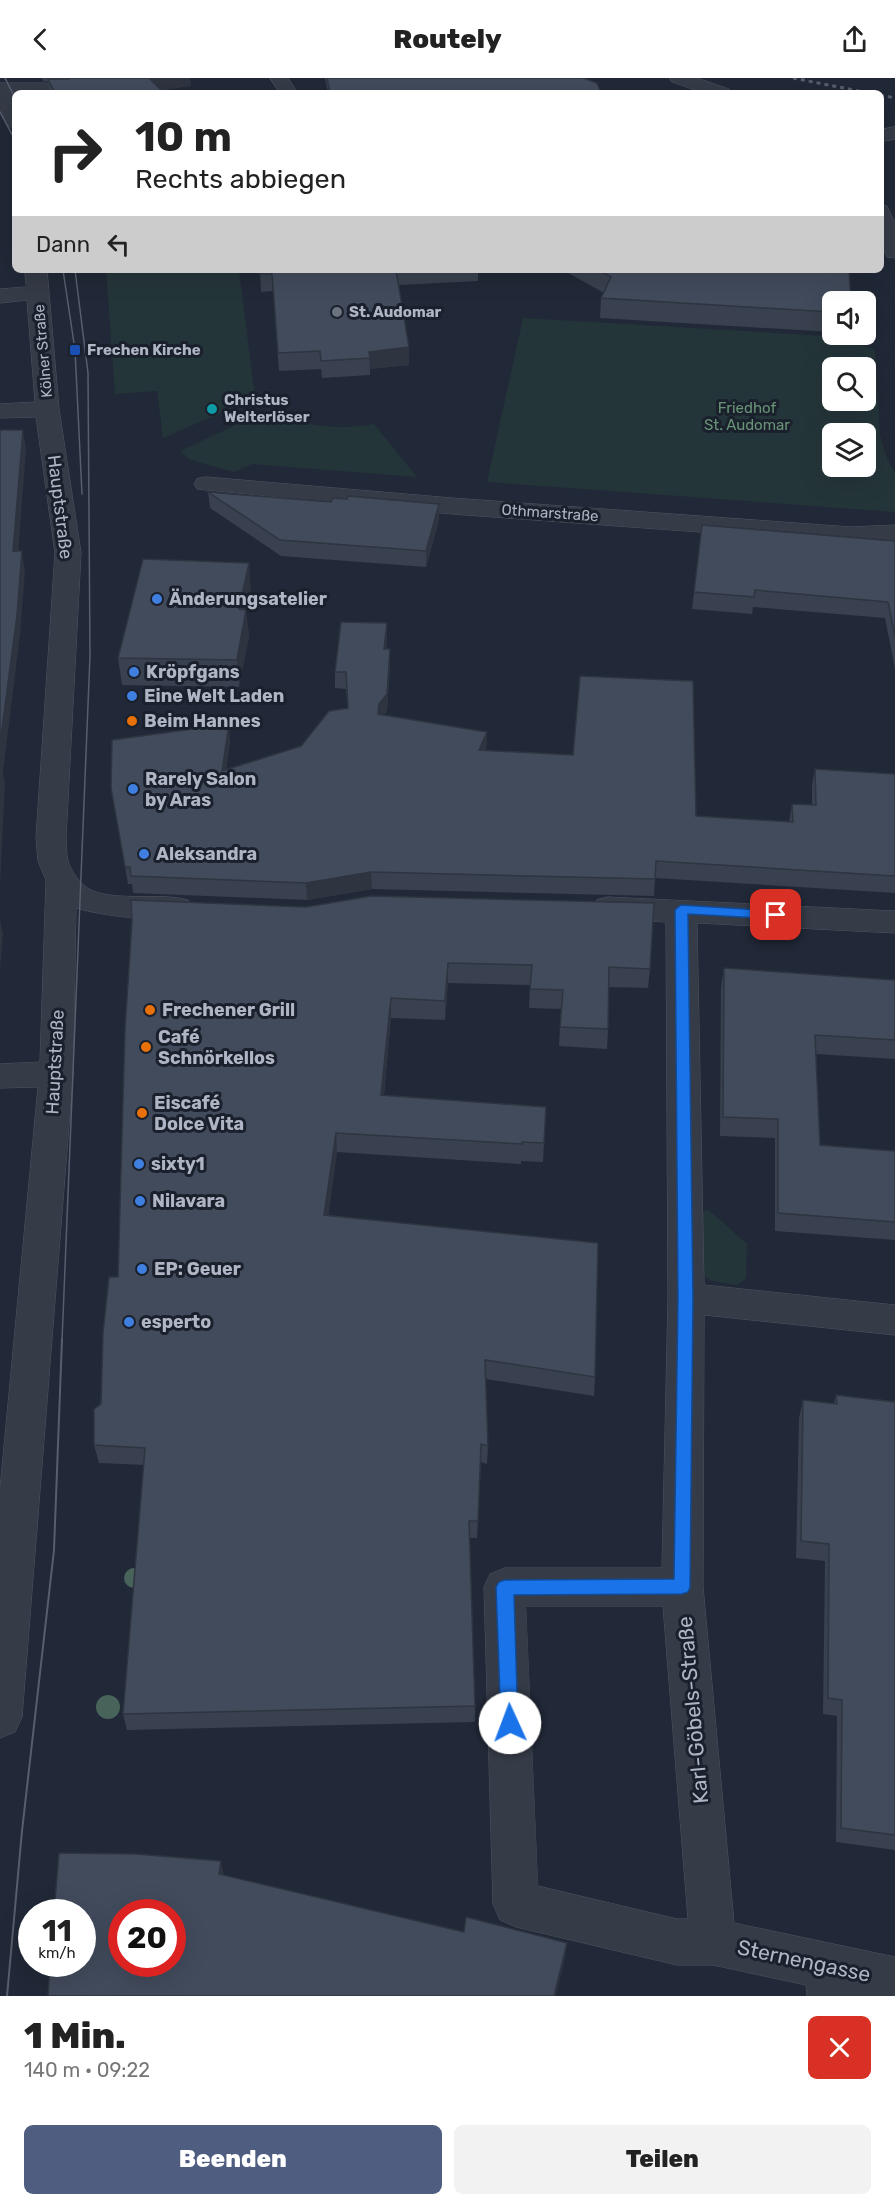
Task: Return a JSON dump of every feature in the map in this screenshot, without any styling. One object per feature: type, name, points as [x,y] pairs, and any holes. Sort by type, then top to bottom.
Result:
[{"type":"street","points":[[679,78],[713,90]]},
{"type":"street","points":[[12,116],[0,90],[49,90]]},
{"type":"street","points":[[884,221],[895,252]]},
{"type":"street","name":"Kölner Straße","points":[[36,273],[48,409]]},
{"type":"street","name":"Kölner Straße","points":[[0,296],[38,293]]},
{"type":"street","points":[[0,411],[48,409]]},
{"type":"street","name":"Hauptstraße","points":[[0,1717],[56,1074],[60,880],[53,861],[51,838],[68,553],[48,409]]},
{"type":"street","name":"Othmarstraße","points":[[206,484],[452,506],[851,535],[895,533]]},
{"type":"street","points":[[60,880],[80,899],[113,905],[204,909]]},
{"type":"street","points":[[586,907],[895,922]]},
{"type":"street","name":"Karl-Göbels-Straße","points":[[681,910],[686,1298],[682,1587],[713,1942]]},
{"type":"street","points":[[0,1076],[56,1074]]},
{"type":"street","points":[[686,1298],[895,1320]]},
{"type":"street","name":"Sternengasse","points":[[682,1587],[505,1587],[516,1904],[677,1942],[713,1942],[829,1981],[895,1980]]},
{"type":"green space","points":[[106,273],[239,273],[255,398],[163,438],[157,391],[115,394]]},
{"type":"green space","name":"Friedhof St. Audomar","points":[[523,318],[822,336],[822,345],[863,345],[875,350],[875,357],[822,357],[822,411],[876,411],[876,367],[880,435],[887,459],[895,473],[895,512],[487,482]]},
{"type":"green space","points":[[268,410],[293,420],[319,426],[346,427],[374,424],[417,477],[252,464],[234,472],[197,462],[187,458],[180,451]]},
{"type":"green space","points":[[709,1210],[747,1244],[746,1278],[737,1285],[711,1281],[702,1273],[702,1211]]},
{"type":"building","points":[[149,78],[161,90],[54,90],[48,79]]},
{"type":"building","points":[[327,78],[583,78],[597,83],[600,90],[329,90]]},
{"type":"building","name":"St. Audomar","points":[[397,273],[409,347],[369,352],[370,358],[321,361],[320,351],[278,353],[272,274],[260,274]]},
{"type":"building","points":[[604,273],[849,273],[850,291],[822,291],[822,311],[601,298],[611,277]]},
{"type":"building","points":[[0,430],[23,430],[13,551],[22,551],[17,615],[0,744]]},
{"type":"building","points":[[208,492],[331,502],[333,498],[347,499],[348,496],[439,504],[426,551],[280,540]]},
{"type":"building","points":[[702,525],[895,541],[895,636],[888,602],[755,590],[754,597],[694,592]]},
{"type":"building","points":[[143,559],[249,563],[239,609],[246,610],[237,660],[118,658]]},
{"type":"building","points":[[341,622],[387,623],[384,649],[390,649],[387,694],[379,704],[378,714],[487,732],[479,750],[573,755],[580,676],[693,681],[696,816],[793,822],[792,804],[816,805],[815,769],[895,774],[895,876],[656,861],[655,879],[371,872],[306,883],[131,876],[130,867],[125,867],[111,788],[112,740],[229,724],[222,771],[301,746],[329,711],[348,708],[346,672],[335,672]]},
{"type":"building","points":[[371,896],[654,903],[650,969],[609,967],[608,1029],[560,1027],[563,990],[530,989],[532,965],[448,963],[445,1001],[391,998],[381,1095],[546,1107],[544,1143],[522,1142],[522,1144],[336,1133],[324,1215],[598,1243],[595,1377],[485,1360],[488,1446],[481,1444],[478,1521],[469,1521],[475,1706],[123,1714],[145,1448],[94,1445],[94,1409],[101,1404],[103,1333],[109,1277],[118,1277],[131,900],[306,907]]},
{"type":"building","points":[[724,968],[895,980],[895,1040],[815,1035],[820,1145],[895,1151],[895,1222],[778,1213],[778,1119],[723,1117]]},
{"type":"building","points":[[836,1395],[895,1402],[895,1835],[841,1828],[842,1700],[828,1698],[829,1544],[801,1541],[803,1400],[837,1404]]},
{"type":"building","points":[[59,1853],[136,1854],[221,1861],[219,1874],[464,1932],[466,1917],[567,1943],[554,1996],[48,1996],[49,1977],[96,1977],[96,1899],[55,1899]]},
{"type":"tram line","points":[[5,78],[12,92]]},
{"type":"tram line","points":[[0,112],[12,134]]},
{"type":"tram line","points":[[63,273],[75,350],[82,494]]},
{"type":"tram line","points":[[62,1341],[90,656],[88,373],[75,273]]},
{"type":"tram line","points":[[7,1996],[22,1831],[54,1550],[62,1339]]},
{"type":"railway","points":[[793,78],[854,90]]},
{"type":"railway","points":[[884,96],[895,98]]},
{"type":"place","name":"St. Audomar","points":[[337,312]]},
{"type":"place","name":"Frechen Kirche","points":[[75,350]]},
{"type":"place","name":"Christus Welterlöser","points":[[212,409]]},
{"type":"place","name":"Änderungsatelier","points":[[157,599]]},
{"type":"place","name":"Kröpfgans","points":[[134,672]]},
{"type":"place","name":"Eine Welt Laden","points":[[132,696]]},
{"type":"place","name":"Beim Hannes","points":[[132,721]]},
{"type":"place","name":"Rarely Salon by Aras","points":[[133,789]]},
{"type":"place","name":"Aleksandra","points":[[144,854]]},
{"type":"place","name":"Frechener Grill","points":[[150,1010]]},
{"type":"place","name":"Café Schnörkellos","points":[[146,1047]]},
{"type":"place","name":"Eiscafé Dolce Vita","points":[[142,1113]]},
{"type":"place","name":"sixty1","points":[[139,1164]]},
{"type":"place","name":"Nilavara","points":[[140,1201]]},
{"type":"place","name":"EP: Geuer","points":[[142,1269]]},
{"type":"place","name":"esperto","points":[[129,1322]]},
{"type":"route","points":[[510,1723],[505,1587],[682,1587],[686,1298],[681,910],[776,915]]}]
